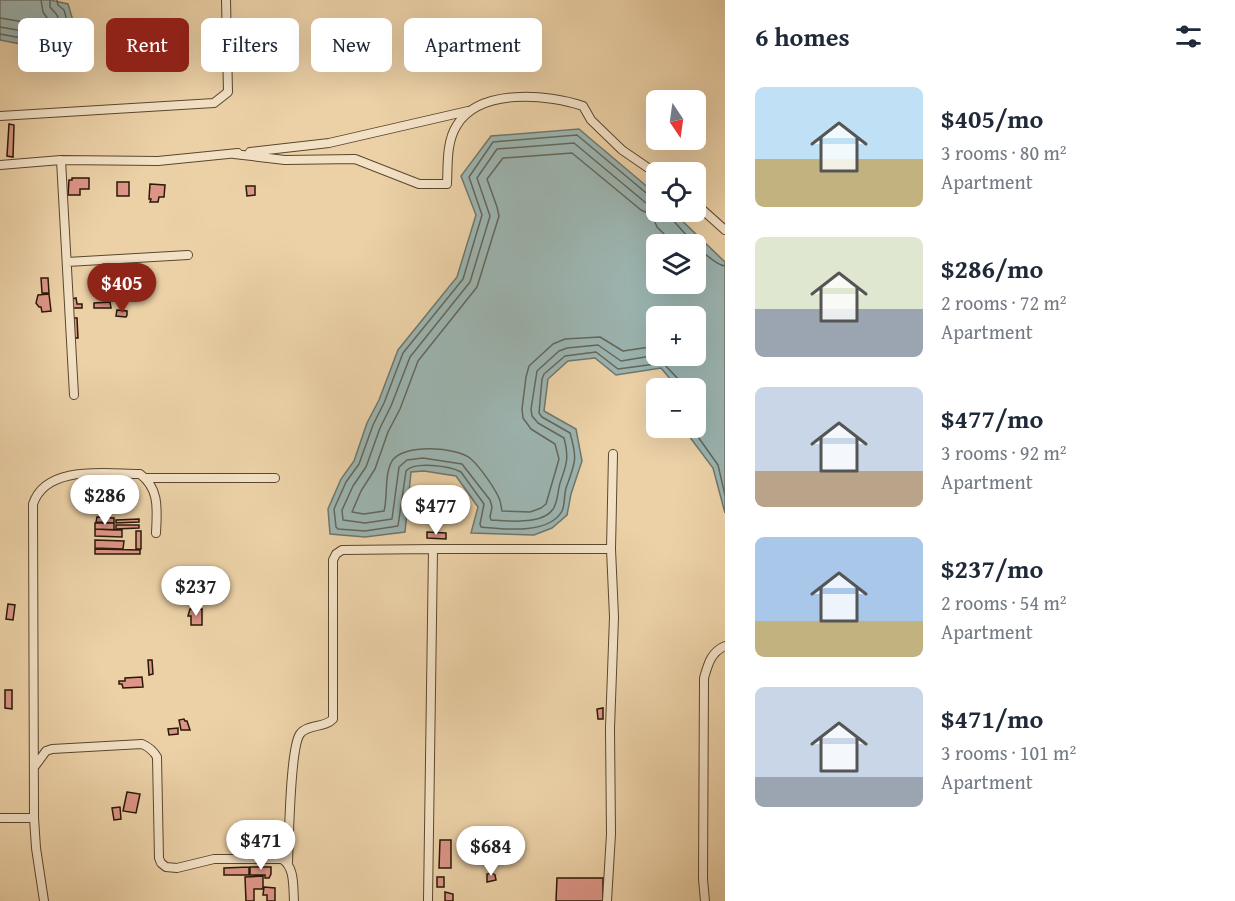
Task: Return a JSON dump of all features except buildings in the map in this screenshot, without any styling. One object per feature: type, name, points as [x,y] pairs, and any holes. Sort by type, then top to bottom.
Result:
[{"type":"street","points":[[0,116],[214,103],[228,92],[226,0]]},
{"type":"street","points":[[0,165],[61,160],[158,161],[312,146],[468,111],[510,98],[549,97],[584,106],[591,120],[622,150],[646,166]]},
{"type":"street","points":[[234,154],[285,160],[355,159],[419,184],[447,184],[448,155],[452,137],[456,126],[468,111]]},
{"type":"street","points":[[61,160],[74,395]]},
{"type":"street","points":[[706,213],[725,230]]},
{"type":"street","points":[[67,262],[188,255]]},
{"type":"street","points":[[607,901],[611,834],[610,728],[614,617],[611,549],[613,454]]},
{"type":"street","points":[[44,901],[34,818],[33,504],[36,495],[55,480],[67,475],[140,474],[146,478],[154,491],[157,503],[156,533]]},
{"type":"street","points":[[146,478],[274,478]]},
{"type":"street","points":[[428,901],[433,549]]},
{"type":"street","points":[[294,901],[291,868],[288,862],[294,757],[299,736],[304,730],[326,724],[333,718],[333,560],[336,554],[342,550],[611,549]]},
{"type":"street","points":[[705,901],[703,868],[704,678],[712,656],[718,649],[725,646]]},
{"type":"street","points":[[35,766],[51,749],[142,744],[154,751],[157,757],[159,858],[161,863],[166,867],[177,868],[214,859],[282,859],[288,862]]},
{"type":"street","points":[[0,818],[34,818]]},
{"type":"water","points":[[0,0],[50,0],[68,4],[72,18],[18,18],[18,44],[0,40]]},
{"type":"water","points":[[579,129],[646,186],[646,222],[683,222],[696,234],[646,234],[646,294],[706,294],[706,244],[725,262],[725,513],[713,468],[690,438],[706,438],[706,378],[670,378],[661,368],[616,375],[595,358],[568,361],[548,379],[544,411],[576,429],[582,461],[567,515],[552,528],[534,535],[471,533],[478,507],[456,476],[424,471],[411,472],[405,532],[365,537],[330,534],[328,509],[341,479],[354,461],[367,423],[379,400],[398,350],[457,277],[476,215],[461,176],[491,136]]}]
